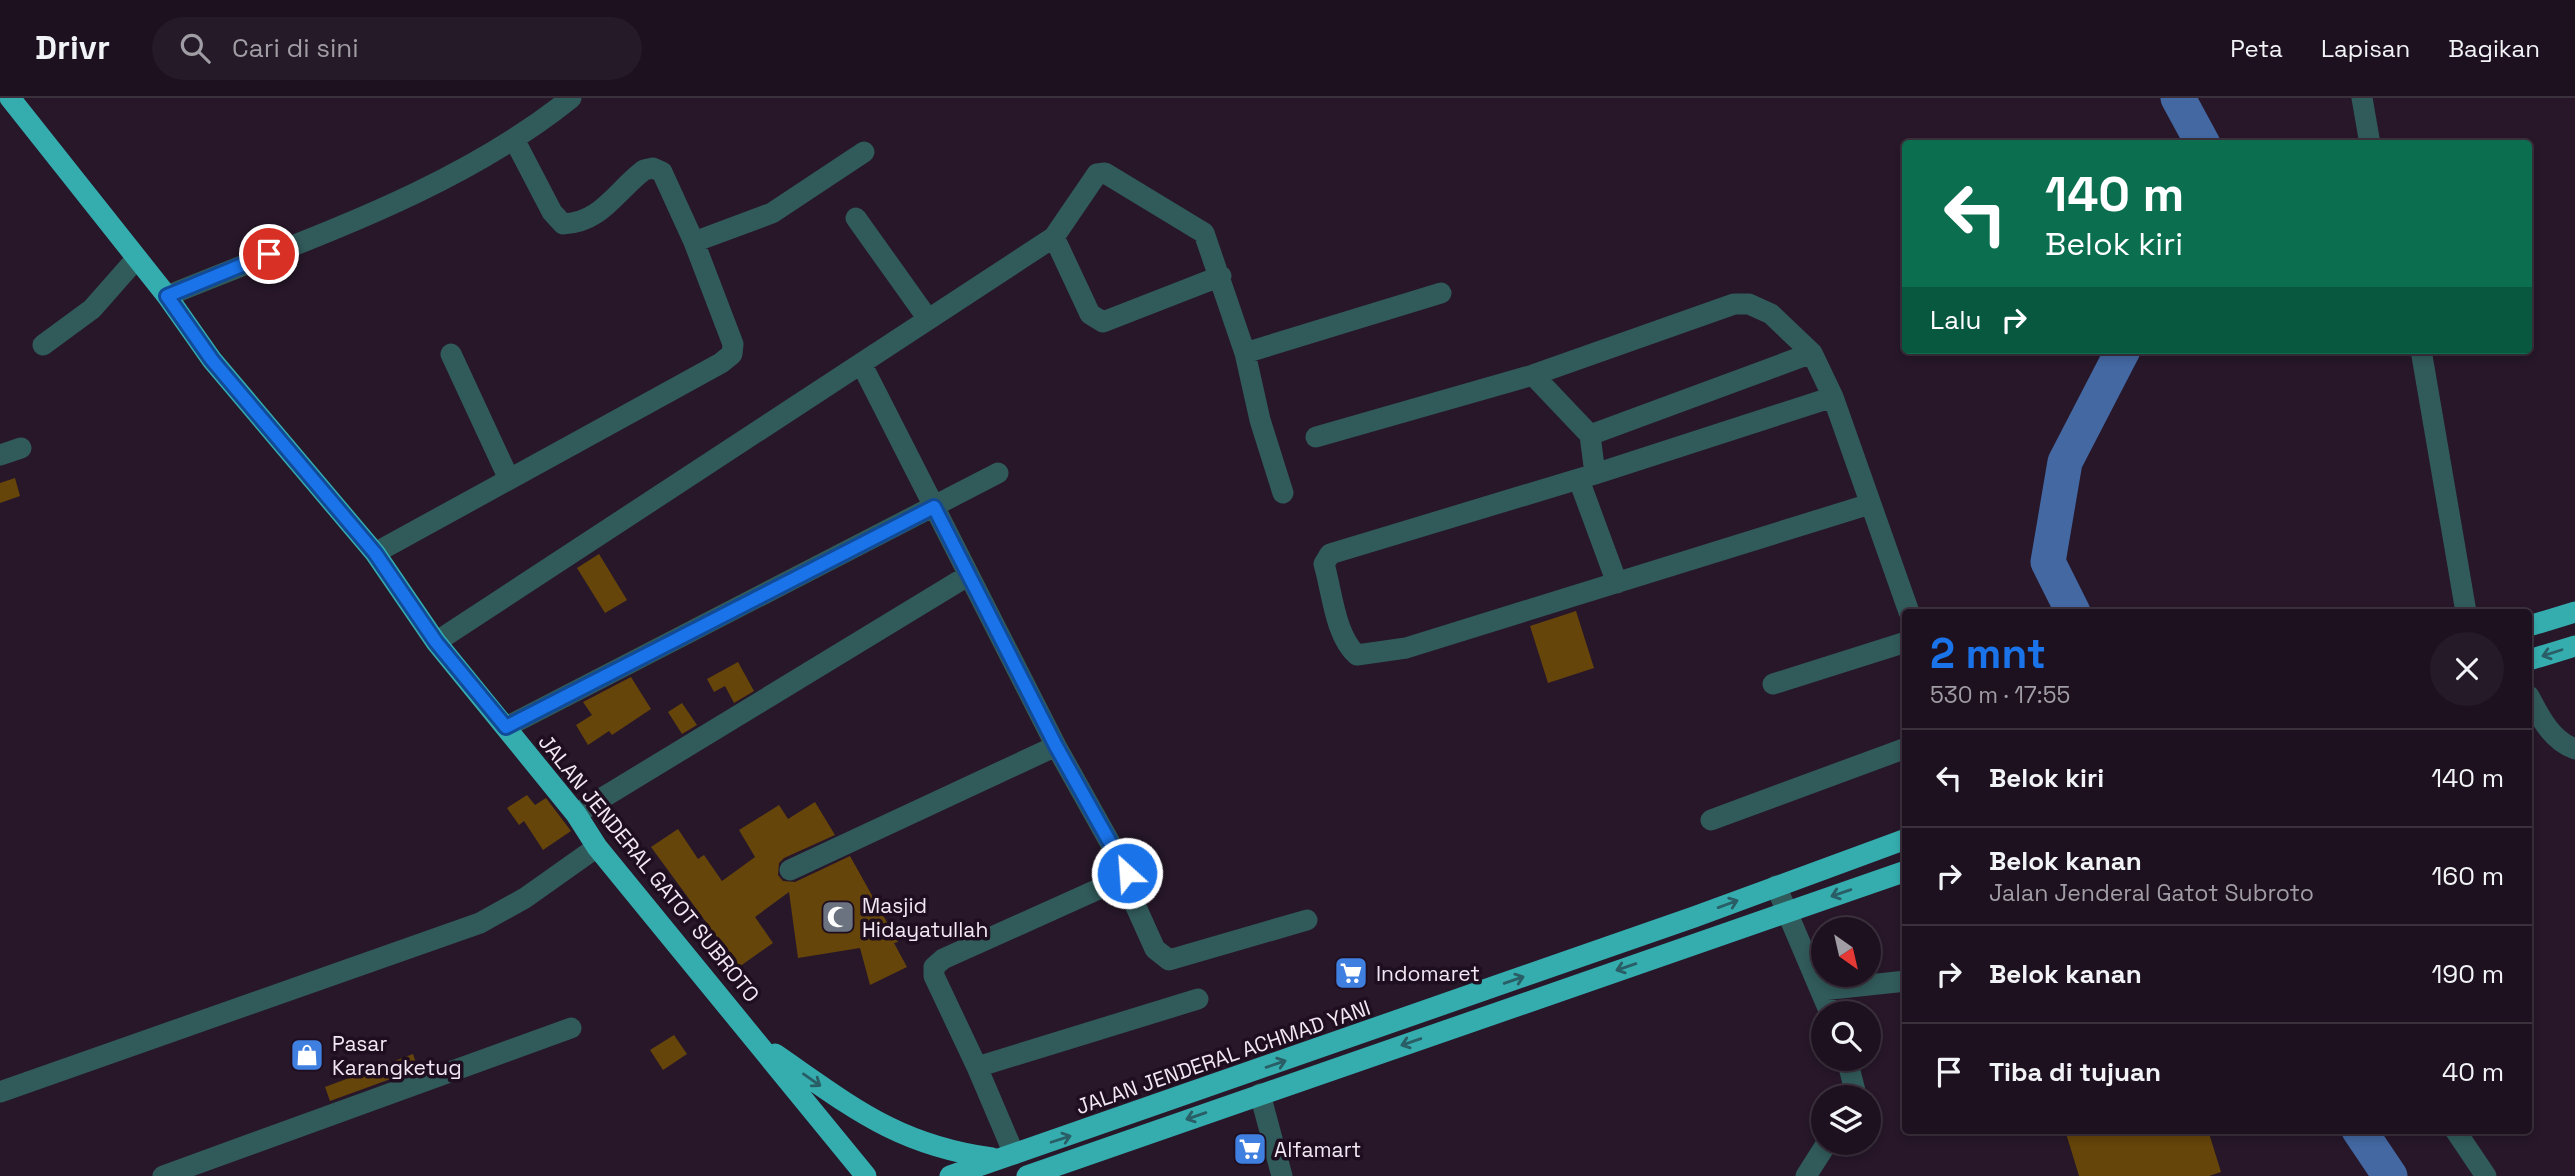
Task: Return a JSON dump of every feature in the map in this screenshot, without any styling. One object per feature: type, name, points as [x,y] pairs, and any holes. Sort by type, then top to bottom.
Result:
[{"type":"highway","name":"JALAN JENDERAL GATOT SUBROTO","points":[[10,98],[167,296],[212,360],[375,553],[436,642],[576,814],[597,847],[866,1176]]},
{"type":"highway","points":[[2532,625],[2575,612]]},
{"type":"highway","points":[[2532,659],[2575,646]]},
{"type":"highway","name":"JALAN JENDERAL ACHMAD YANI","points":[[950,1176],[1902,839]]},
{"type":"highway","points":[[1027,1176],[1052,1172],[1260,1094],[1902,872]]},
{"type":"highway","name":"JALAN JENDERAL GATOT SUBROTO","points":[[756,1041],[871,1121],[926,1146],[1005,1157]]},
{"type":"street","points":[[167,296],[422,191],[514,139],[572,98]]},
{"type":"street","points":[[2362,98],[2369,140]]},
{"type":"street","points":[[375,553],[722,363],[732,354],[733,344],[666,177],[653,168],[636,176],[597,215],[573,224],[563,224],[552,212],[514,139]]},
{"type":"street","points":[[694,242],[772,213],[864,152]]},
{"type":"street","points":[[436,642],[1054,237],[1092,178],[1102,172],[1205,233],[1245,354],[1260,420],[1283,493]]},
{"type":"street","points":[[856,218],[928,319]]},
{"type":"street","points":[[1054,237],[1090,314],[1103,322],[1221,276]]},
{"type":"street","points":[[43,345],[92,309],[136,259]]},
{"type":"street","points":[[1245,354],[1441,293]]},
{"type":"street","points":[[1316,437],[1533,375],[1734,304],[1749,304],[1771,314],[1812,353],[1833,397],[1908,609]]},
{"type":"street","points":[[1590,435],[1812,353]]},
{"type":"street","points":[[451,354],[509,479]]},
{"type":"street","points":[[2422,354],[2465,609]]},
{"type":"street","points":[[862,365],[1056,746],[1127,873],[1123,878],[943,959],[934,967],[934,976],[977,1067],[1005,1157]]},
{"type":"street","points":[[1533,375],[1590,435],[1587,477],[1617,583]]},
{"type":"street","points":[[1833,397],[1587,477],[1330,554],[1324,564],[1343,632],[1350,649],[1360,656],[1406,648],[1870,504]]},
{"type":"street","points":[[0,455],[21,448]]},
{"type":"street","points":[[506,727],[998,473]]},
{"type":"street","points":[[576,814],[969,575]]},
{"type":"street","points":[[1773,684],[1902,643]]},
{"type":"street","points":[[2532,702],[2545,726],[2566,746],[2575,749]]},
{"type":"street","points":[[790,870],[1056,746]]},
{"type":"street","points":[[1711,820],[1902,749]]},
{"type":"street","points":[[0,1092],[480,923],[525,898],[597,847]]},
{"type":"street","points":[[1123,878],[1155,949],[1169,960],[1307,920]]},
{"type":"street","points":[[1776,886],[1826,1001]]},
{"type":"street","points":[[1822,990],[1902,981]]},
{"type":"street","points":[[977,1067],[1198,999]]},
{"type":"street","points":[[163,1176],[571,1028]]},
{"type":"street","points":[[1260,1094],[1282,1176]]},
{"type":"street","points":[[2458,1134],[2486,1176]]},
{"type":"street","points":[[1806,1176],[1819,1155]]},
{"type":"building","points":[[15,478],[20,496],[0,503],[0,483]]},
{"type":"building","points":[[599,554],[627,600],[605,613],[577,568]]},
{"type":"building","points":[[1576,611],[1594,668],[1548,683],[1530,626]]},
{"type":"building","points":[[738,662],[754,691],[734,703],[725,686],[714,692],[707,679]]},
{"type":"building","points":[[631,677],[651,709],[612,735],[609,731],[588,745],[576,725],[592,715],[583,702]]},
{"type":"building","points":[[682,703],[697,725],[682,734],[668,712]]},
{"type":"building","points":[[527,795],[535,805],[546,798],[571,831],[543,850],[524,821],[519,825],[507,808]]},
{"type":"building","points":[[815,802],[835,835],[784,858],[779,863],[778,875],[783,881],[795,882],[850,856],[898,942],[894,943],[907,967],[870,985],[860,948],[798,958],[789,892],[755,917],[773,943],[739,967],[651,847],[678,829],[698,859],[704,855],[722,881],[755,857],[739,830],[779,805],[788,819]]},
{"type":"building","points":[[674,1035],[687,1054],[663,1070],[650,1050]]},
{"type":"building","points":[[413,1054],[418,1069],[330,1101],[325,1087]]},
{"type":"building","points":[[2066,1134],[2209,1134],[2221,1172],[2209,1176],[2079,1176]]},
{"type":"waterway","points":[[2178,98],[2201,140]]},
{"type":"waterway","points":[[2072,609],[2048,562],[2065,462],[2121,354]]},
{"type":"waterway","points":[[2362,1134],[2390,1176]]},
{"type":"place","name":"Masjid Hidayatullah","points":[[838,917]]},
{"type":"place","name":"Indomaret","points":[[1351,973]]},
{"type":"place","name":"Pasar Karangketug","points":[[307,1055]]},
{"type":"place","name":"Alfamart","points":[[1250,1149]]},
{"type":"route","points":[[269,254],[167,296],[212,360],[375,553],[436,642],[506,727],[934,507],[1056,746],[1127,873]]}]
